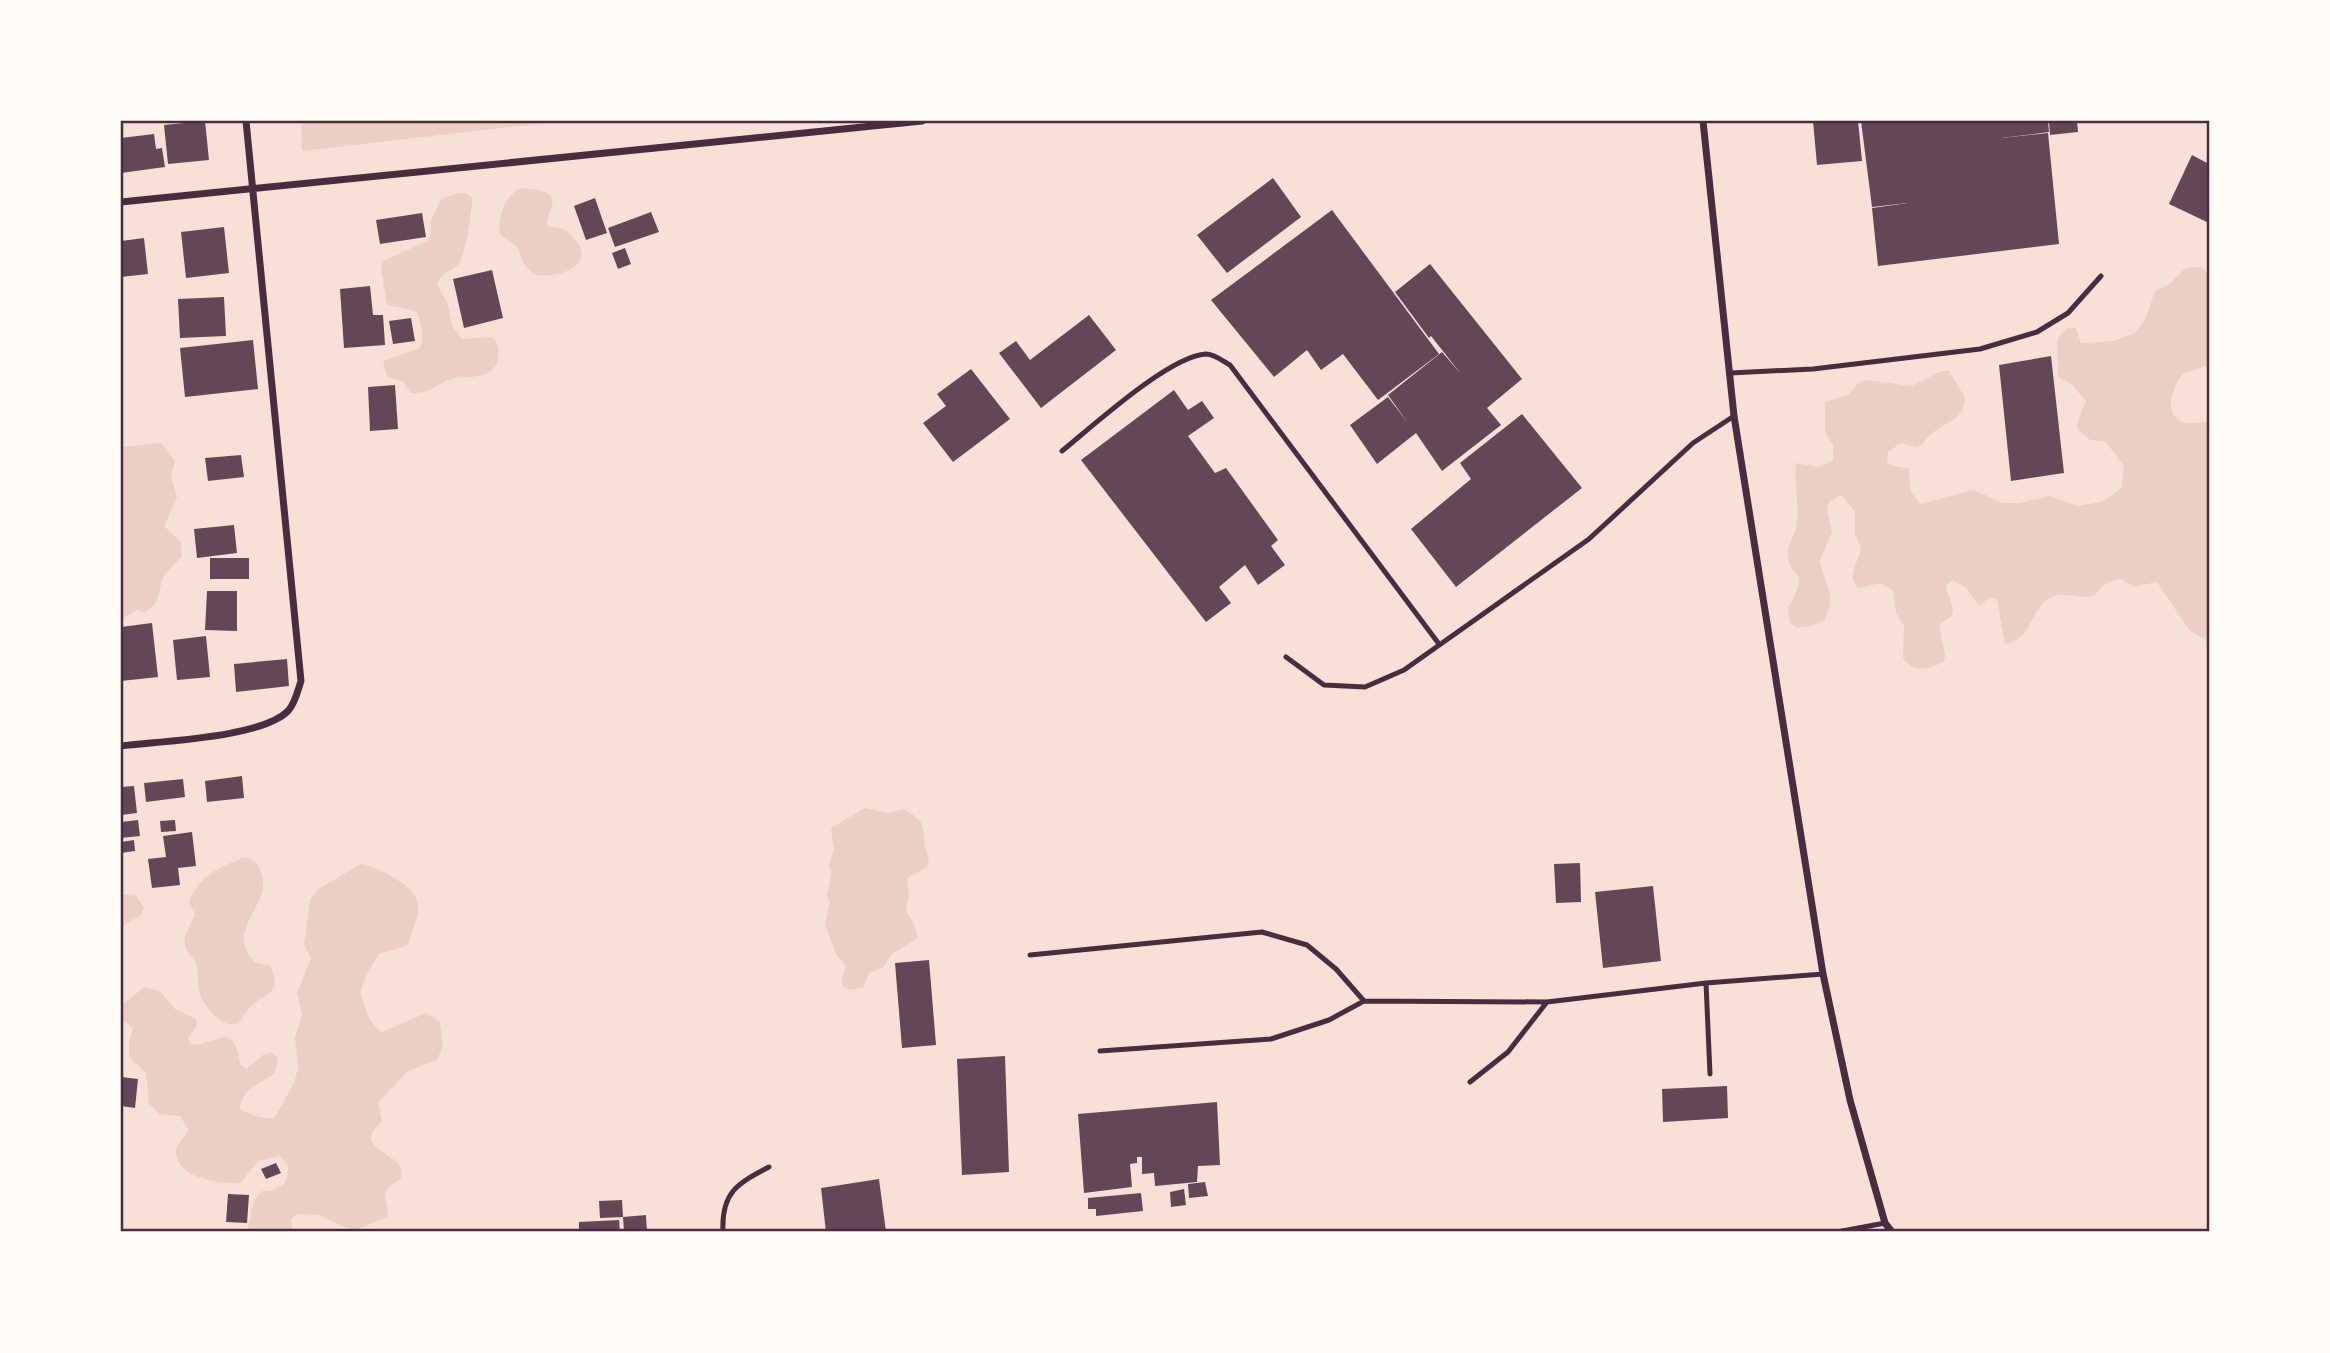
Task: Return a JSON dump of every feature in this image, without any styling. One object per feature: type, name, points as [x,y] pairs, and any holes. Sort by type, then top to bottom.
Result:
[{"type":"street","points":[[121,746],[220,735],[269,724],[290,710],[301,681],[246,121]]},
{"type":"street","points":[[121,202],[922,121]]},
{"type":"street","points":[[1703,121],[1734,416],[1823,974],[1850,1100],[1885,1223],[1892,1232]]},
{"type":"lane","points":[[1730,373],[1813,369],[1980,349],[2037,332],[2068,313],[2101,276]]},
{"type":"lane","points":[[1062,451],[1186,357],[1209,354],[1230,365],[1439,644]]},
{"type":"lane","points":[[1286,657],[1324,685],[1366,687],[1404,670],[1590,539],[1693,443],[1734,416]]},
{"type":"lane","points":[[1030,955],[1262,932],[1307,945],[1336,969],[1364,1001]]},
{"type":"lane","points":[[1100,1051],[1271,1039],[1328,1020],[1364,1001],[1547,1002],[1823,974]]},
{"type":"lane","points":[[1706,984],[1710,1074]]},
{"type":"lane","points":[[1470,1082],[1508,1052],[1547,1002]]},
{"type":"lane","points":[[723,1232],[727,1204],[737,1183],[769,1167]]},
{"type":"lane","points":[[1837,1232],[1885,1223]]},
{"type":"shaded area","points":[[301,121],[563,121],[302,151]]},
{"type":"shaded area","points":[[521,188],[538,190],[552,198],[547,226],[567,231],[581,250],[581,258],[570,270],[552,275],[534,274],[523,263],[518,248],[500,234],[504,207],[511,195]]},
{"type":"shaded area","points":[[466,193],[472,198],[466,242],[459,263],[441,277],[437,285],[448,304],[452,326],[462,339],[493,337],[498,347],[498,358],[496,365],[486,374],[452,379],[425,392],[411,393],[402,381],[387,377],[383,361],[420,348],[421,324],[416,311],[387,305],[381,268],[383,261],[427,241],[431,235],[431,220],[441,199]]},
{"type":"shaded area","points":[[2201,267],[2207,272],[2209,281],[2209,365],[2184,373],[2173,393],[2171,408],[2179,420],[2187,423],[2209,422],[2209,642],[2190,631],[2157,582],[2134,587],[2122,579],[2108,583],[2092,596],[2050,597],[2040,607],[2020,638],[2005,644],[1997,600],[1991,597],[1979,606],[1965,587],[1952,580],[1946,586],[1953,609],[1952,616],[1939,625],[1944,662],[1927,668],[1917,668],[1903,658],[1904,626],[1896,613],[1893,591],[1881,583],[1859,588],[1853,579],[1861,548],[1855,534],[1855,511],[1841,495],[1829,502],[1827,509],[1832,532],[1820,560],[1830,595],[1825,620],[1796,628],[1790,623],[1788,608],[1798,585],[1797,574],[1788,562],[1789,546],[1797,523],[1796,463],[1819,467],[1833,460],[1833,445],[1825,432],[1825,402],[1848,395],[1858,383],[1866,380],[1912,386],[1941,371],[1949,371],[1965,397],[1960,413],[1935,431],[1922,445],[1915,447],[1901,443],[1888,452],[1887,464],[1909,469],[1911,492],[1920,504],[1974,490],[2003,503],[2019,503],[2050,496],[2078,506],[2101,502],[2121,489],[2124,466],[2105,441],[2090,440],[2078,430],[2077,423],[2086,401],[2071,384],[2058,377],[2057,339],[2067,328],[2076,328],[2081,343],[2113,341],[2135,333],[2145,320],[2155,291],[2169,284],[2186,268]]},
{"type":"shaded area","points":[[161,443],[175,461],[171,476],[177,498],[164,526],[181,542],[182,557],[163,578],[155,603],[145,612],[137,610],[121,619],[121,447]]},
{"type":"shaded area","points":[[865,808],[888,813],[904,809],[920,820],[929,861],[927,867],[907,878],[909,894],[906,911],[918,938],[891,955],[883,968],[869,973],[864,987],[850,990],[843,987],[841,980],[846,966],[836,954],[825,925],[830,903],[827,896],[831,873],[829,865],[834,849],[831,828]]},
{"type":"shaded area","points":[[243,858],[255,862],[263,879],[261,896],[246,928],[244,944],[255,962],[270,966],[275,982],[271,991],[251,1006],[239,1022],[227,1024],[217,1018],[203,1001],[199,992],[195,962],[187,951],[185,941],[186,932],[195,915],[189,902],[198,885],[218,869]]},
{"type":"shaded area","points":[[361,864],[383,872],[406,886],[417,900],[418,907],[408,945],[380,954],[368,973],[361,994],[366,1010],[371,1021],[382,1032],[426,1013],[440,1022],[443,1046],[437,1060],[408,1071],[378,1103],[382,1121],[372,1132],[371,1140],[396,1161],[402,1172],[401,1179],[386,1191],[388,1217],[353,1231],[319,1215],[297,1214],[291,1219],[293,1232],[245,1232],[257,1197],[262,1191],[270,1191],[284,1184],[288,1173],[286,1163],[280,1156],[258,1161],[240,1183],[202,1179],[184,1169],[176,1150],[188,1129],[180,1116],[159,1114],[149,1103],[146,1073],[129,1057],[129,1041],[133,1028],[121,1019],[121,1005],[145,987],[160,991],[175,1009],[196,1019],[197,1026],[188,1038],[191,1045],[229,1038],[234,1042],[240,1064],[246,1069],[264,1054],[272,1052],[278,1058],[275,1073],[248,1091],[240,1108],[257,1116],[275,1117],[294,1083],[298,1068],[295,1038],[302,1015],[297,993],[311,958],[304,945],[310,899],[320,888]]},
{"type":"shaded area","points":[[136,895],[144,908],[141,915],[121,927],[121,896]]},
{"type":"building","points":[[205,121],[209,160],[168,164],[164,125]]},
{"type":"building","points":[[1813,121],[1858,121],[1862,161],[1817,165]]},
{"type":"building","points":[[1861,121],[2048,121],[2049,132],[2001,138],[2048,133],[2059,244],[1878,266],[1872,208],[1908,203],[1872,207]]},
{"type":"building","points":[[2049,121],[2077,121],[2078,132],[2050,135]]},
{"type":"building","points":[[154,134],[156,149],[162,148],[165,167],[121,173],[121,138]]},
{"type":"building","points":[[2192,155],[2209,164],[2209,223],[2169,204]]},
{"type":"building","points":[[1273,178],[1301,217],[1227,273],[1197,235]]},
{"type":"building","points":[[595,198],[607,233],[586,240],[574,206]]},
{"type":"building","points":[[1332,210],[1439,354],[1378,400],[1343,354],[1321,370],[1307,350],[1274,377],[1211,300]]},
{"type":"building","points":[[651,212],[659,232],[615,247],[608,228]]},
{"type":"building","points":[[422,213],[426,237],[380,244],[376,220]]},
{"type":"building","points":[[224,227],[229,273],[186,278],[181,232]]},
{"type":"building","points":[[144,238],[148,274],[121,277],[121,241]]},
{"type":"building","points":[[625,248],[631,264],[618,269],[612,253]]},
{"type":"building","points":[[1430,264],[1522,379],[1487,408],[1501,425],[1442,471],[1416,433],[1377,464],[1350,425],[1388,397],[1408,423],[1388,395],[1442,352],[1461,374],[1431,336],[1429,338],[1395,292]]},
{"type":"building","points":[[492,270],[503,318],[464,328],[453,279]]},
{"type":"building","points":[[370,286],[373,315],[383,315],[385,345],[344,348],[340,289]]},
{"type":"building","points":[[224,297],[226,336],[180,338],[178,299]]},
{"type":"building","points":[[1089,315],[1116,350],[1041,408],[999,353],[1016,341],[1030,360]]},
{"type":"building","points":[[411,318],[415,341],[393,344],[389,321]]},
{"type":"building","points":[[253,340],[258,389],[185,397],[180,348]]},
{"type":"building","points":[[2051,356],[2064,473],[2011,481],[1999,365]]},
{"type":"building","points":[[971,369],[1010,419],[953,462],[923,423],[946,406],[937,394]]},
{"type":"building","points":[[395,385],[398,429],[370,431],[368,387]]},
{"type":"building","points":[[1174,390],[1188,410],[1202,401],[1214,418],[1188,436],[1215,473],[1226,468],[1278,540],[1271,546],[1285,565],[1258,585],[1245,565],[1219,587],[1231,603],[1206,622],[1081,460]]},
{"type":"building","points":[[1522,414],[1582,488],[1456,587],[1411,529],[1471,479],[1460,463]]},
{"type":"building","points":[[241,455],[244,477],[208,481],[205,458]]},
{"type":"building","points":[[234,525],[237,553],[197,558],[194,529]]},
{"type":"building","points":[[210,558],[249,558],[249,579],[210,579]]},
{"type":"building","points":[[207,591],[237,591],[237,631],[205,630]]},
{"type":"building","points":[[152,623],[158,677],[121,681],[121,627]]},
{"type":"building","points":[[206,636],[210,677],[177,680],[173,640]]},
{"type":"building","points":[[287,659],[289,686],[236,692],[234,664]]},
{"type":"building","points":[[242,776],[244,798],[207,802],[205,781]]},
{"type":"building","points":[[183,779],[185,797],[146,802],[144,783]]},
{"type":"building","points":[[134,786],[137,813],[121,815],[121,787]]},
{"type":"building","points":[[138,820],[140,836],[121,838],[121,822]]},
{"type":"building","points":[[175,820],[176,831],[161,832],[160,821]]},
{"type":"building","points":[[192,832],[196,866],[178,868],[180,885],[152,888],[148,859],[166,857],[163,836]]},
{"type":"building","points":[[134,840],[135,851],[121,853],[121,842]]},
{"type":"building","points":[[1580,863],[1581,902],[1556,903],[1554,864]]},
{"type":"building","points":[[1653,886],[1661,961],[1603,968],[1595,892]]},
{"type":"building","points":[[929,960],[936,1045],[902,1048],[895,963]]},
{"type":"building","points":[[1005,1056],[1009,1172],[962,1175],[957,1059]]},
{"type":"building","points":[[121,1077],[138,1079],[135,1108],[121,1106]]},
{"type":"building","points":[[1727,1086],[1728,1118],[1663,1122],[1662,1089]]},
{"type":"building","points":[[1217,1102],[1220,1165],[1198,1166],[1197,1182],[1155,1186],[1154,1173],[1142,1174],[1142,1157],[1137,1157],[1137,1163],[1130,1164],[1132,1187],[1084,1193],[1078,1114]]},
{"type":"building","points":[[276,1163],[281,1173],[266,1179],[261,1169]]},
{"type":"building","points":[[879,1179],[886,1232],[826,1232],[821,1188]]},
{"type":"building","points":[[1205,1182],[1208,1196],[1189,1198],[1188,1184]]},
{"type":"building","points":[[1184,1189],[1186,1205],[1171,1207],[1170,1192]]},
{"type":"building","points":[[1141,1193],[1143,1211],[1096,1216],[1096,1209],[1088,1209],[1088,1198]]},
{"type":"building","points":[[228,1194],[249,1195],[247,1223],[226,1222]]},
{"type":"building","points":[[622,1200],[623,1217],[600,1218],[599,1201]]},
{"type":"building","points":[[646,1215],[647,1232],[624,1232],[623,1217]]},
{"type":"building","points":[[619,1220],[620,1232],[579,1232],[579,1222]]}]
